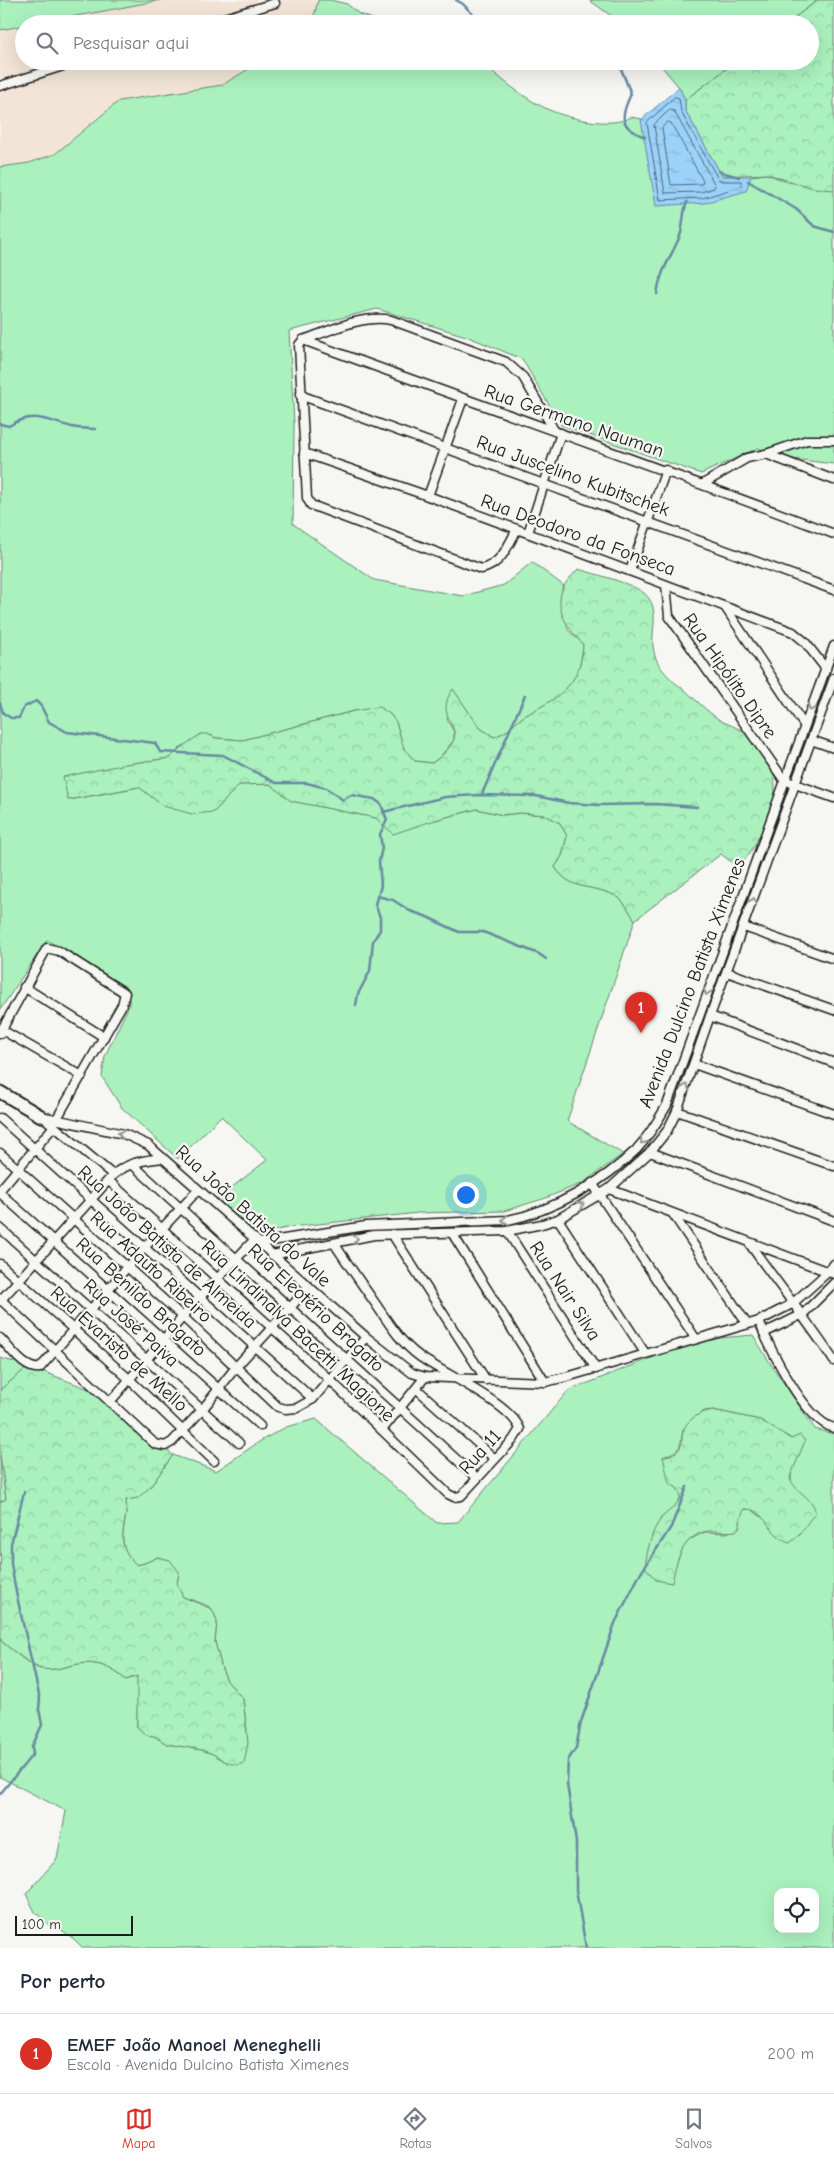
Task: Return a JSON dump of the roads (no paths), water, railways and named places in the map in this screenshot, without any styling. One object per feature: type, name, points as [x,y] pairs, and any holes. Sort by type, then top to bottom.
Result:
[{"type":"street","points":[[234,15],[275,3]]},
{"type":"street","points":[[0,86],[51,70]]},
{"type":"street","points":[[517,529],[503,555],[495,564],[481,569],[311,505],[307,498],[300,395],[299,345],[304,340],[360,321],[383,318],[506,362],[523,377],[558,431],[545,484],[528,533]]},
{"type":"street","name":"Rua Germano Nauman","points":[[304,340],[463,399],[666,470],[834,534]]},
{"type":"street","name":"Rua Juscelino Kubitschek","points":[[300,395],[834,590]]},
{"type":"street","points":[[428,496],[463,399]]},
{"type":"street","points":[[703,484],[747,458],[766,454],[807,440],[834,440]]},
{"type":"street","name":"Rua Deodoro da Fonseca","points":[[304,453],[428,496],[800,636],[826,669]]},
{"type":"street","points":[[766,454],[834,480]]},
{"type":"street","points":[[630,571],[666,470]]},
{"type":"street","name":"Rua Hipólito Dipre","points":[[666,584],[669,616],[784,780]]},
{"type":"street","points":[[725,607],[804,725]]},
{"type":"street","name":"Avenida Dulcino Batista Ximenes","points":[[257,1242],[366,1226],[508,1220],[542,1211],[592,1183],[620,1164],[637,1148],[656,1125],[667,1105],[834,646]]},
{"type":"street","name":"Avenida Dulcino Batista Ximenes","points":[[272,1255],[392,1234],[508,1231],[558,1219],[609,1189],[650,1152],[667,1131],[677,1111],[794,784],[831,696],[834,678]]},
{"type":"street","points":[[818,691],[831,696]]},
{"type":"street","points":[[811,740],[834,748]]},
{"type":"street","points":[[784,780],[834,798]]},
{"type":"street","points":[[744,927],[834,959]]},
{"type":"street","points":[[0,1191],[55,1123],[82,1076],[124,1001],[125,994],[59,951],[47,948],[1,1031],[82,1076]]},
{"type":"street","points":[[727,972],[834,1010]]},
{"type":"street","points":[[24,987],[104,1037]]},
{"type":"street","points":[[710,1016],[834,1063]]},
{"type":"street","points":[[694,1064],[834,1114]]},
{"type":"street","points":[[0,1092],[42,1116]]},
{"type":"street","points":[[677,1111],[834,1166]]},
{"type":"street","name":"Rua Lindinalva Bacetti Magione","points":[[42,1116],[55,1123],[162,1228],[330,1380],[448,1494],[457,1497],[465,1493]]},
{"type":"street","name":"Rua João Batista de Almeida","points":[[0,1118],[90,1201],[313,1399]]},
{"type":"street","name":"Rua João Batista do Vale","points":[[55,1123],[124,1134],[137,1139],[163,1158],[366,1338],[412,1373],[425,1377]]},
{"type":"street","points":[[650,1152],[834,1220]]},
{"type":"street","name":"Rua Adauto Ribeiro","points":[[0,1153],[127,1269],[183,1317],[278,1407],[286,1410],[297,1408],[313,1399]]},
{"type":"street","points":[[163,1158],[121,1168],[0,1300],[155,1444],[165,1446],[172,1442],[202,1410],[236,1367],[308,1288]]},
{"type":"street","name":"Rua Eleotério Bragato","points":[[132,1164],[476,1478]]},
{"type":"street","points":[[592,1183],[696,1339]]},
{"type":"street","points":[[609,1189],[832,1272]]},
{"type":"street","points":[[0,1338],[26,1365],[36,1368],[43,1364],[162,1228],[198,1190]]},
{"type":"street","name":"Rua Benildo Bragato","points":[[0,1191],[260,1426]]},
{"type":"street","points":[[673,1214],[746,1324]]},
{"type":"street","points":[[558,1219],[645,1353]]},
{"type":"street","name":"Rua José Paiva","points":[[0,1228],[239,1443]]},
{"type":"street","name":"Rua Nair Silva","points":[[508,1231],[596,1368]]},
{"type":"street","points":[[452,1233],[545,1382]]},
{"type":"street","points":[[392,1234],[486,1380]]},
{"type":"street","points":[[110,1402],[128,1378],[236,1257],[257,1242]]},
{"type":"street","points":[[748,1242],[792,1304],[803,1314],[834,1360]]},
{"type":"street","points":[[334,1243],[401,1341],[418,1356],[451,1377]]},
{"type":"street","name":"Rua Evaristo de Mello","points":[[0,1264],[128,1378],[214,1461]]},
{"type":"street","points":[[382,1430],[425,1377],[545,1382],[596,1368],[759,1321],[792,1304],[832,1272],[834,1264]]},
{"type":"street","points":[[764,1333],[803,1314],[834,1283]]},
{"type":"street","points":[[759,1321],[780,1366],[813,1415],[821,1422],[834,1428]]},
{"type":"street","points":[[313,1399],[366,1338]]},
{"type":"street","name":"Rua 11","points":[[451,1377],[472,1389],[515,1420],[520,1429],[518,1434],[476,1478],[465,1493]]},
{"type":"street","points":[[417,1389],[495,1459]]},
{"type":"water","points":[[679,87],[685,100],[685,110],[722,176],[751,176],[746,191],[704,203],[656,206],[641,120]]},
{"type":"waterway","points":[[456,0],[463,4],[473,15]]},
{"type":"waterway","points":[[622,70],[631,94],[625,109],[624,120],[630,129],[645,137]]},
{"type":"waterway","points":[[718,171],[739,177]]},
{"type":"waterway","points":[[748,181],[796,209],[814,226],[834,232]]},
{"type":"waterway","points":[[657,294],[663,271],[680,236],[687,202]]},
{"type":"waterway","points":[[0,424],[9,426],[25,419],[40,418],[75,428],[95,429]]},
{"type":"waterway","points":[[482,794],[525,695]]},
{"type":"waterway","points":[[0,703],[3,713],[11,718],[19,718],[24,707],[36,701],[41,706],[49,722],[67,732],[155,743],[160,752],[223,755],[276,783],[307,783],[326,788],[343,800],[351,795],[374,799],[381,804],[387,820],[380,834],[382,848],[379,861],[381,886],[375,904],[380,917],[380,930],[373,941],[370,971],[358,994],[356,1005]]},
{"type":"waterway","points":[[383,812],[445,797],[478,795],[536,796],[569,803],[599,805],[656,804],[697,807]]},
{"type":"waterway","points":[[377,896],[393,900],[410,911],[459,932],[483,932],[539,954],[546,959]]},
{"type":"waterway","points":[[586,1948],[576,1890],[576,1842],[567,1784],[568,1760],[576,1748],[581,1722],[615,1623],[639,1576],[671,1527],[687,1487]]},
{"type":"waterway","points":[[0,1794],[33,1754],[32,1747],[42,1725],[39,1709],[40,1699],[11,1564],[11,1544],[24,1492]]},
{"type":"place","name":"EMEF João Manoel Meneghelli","points":[[641,1033]]}]
